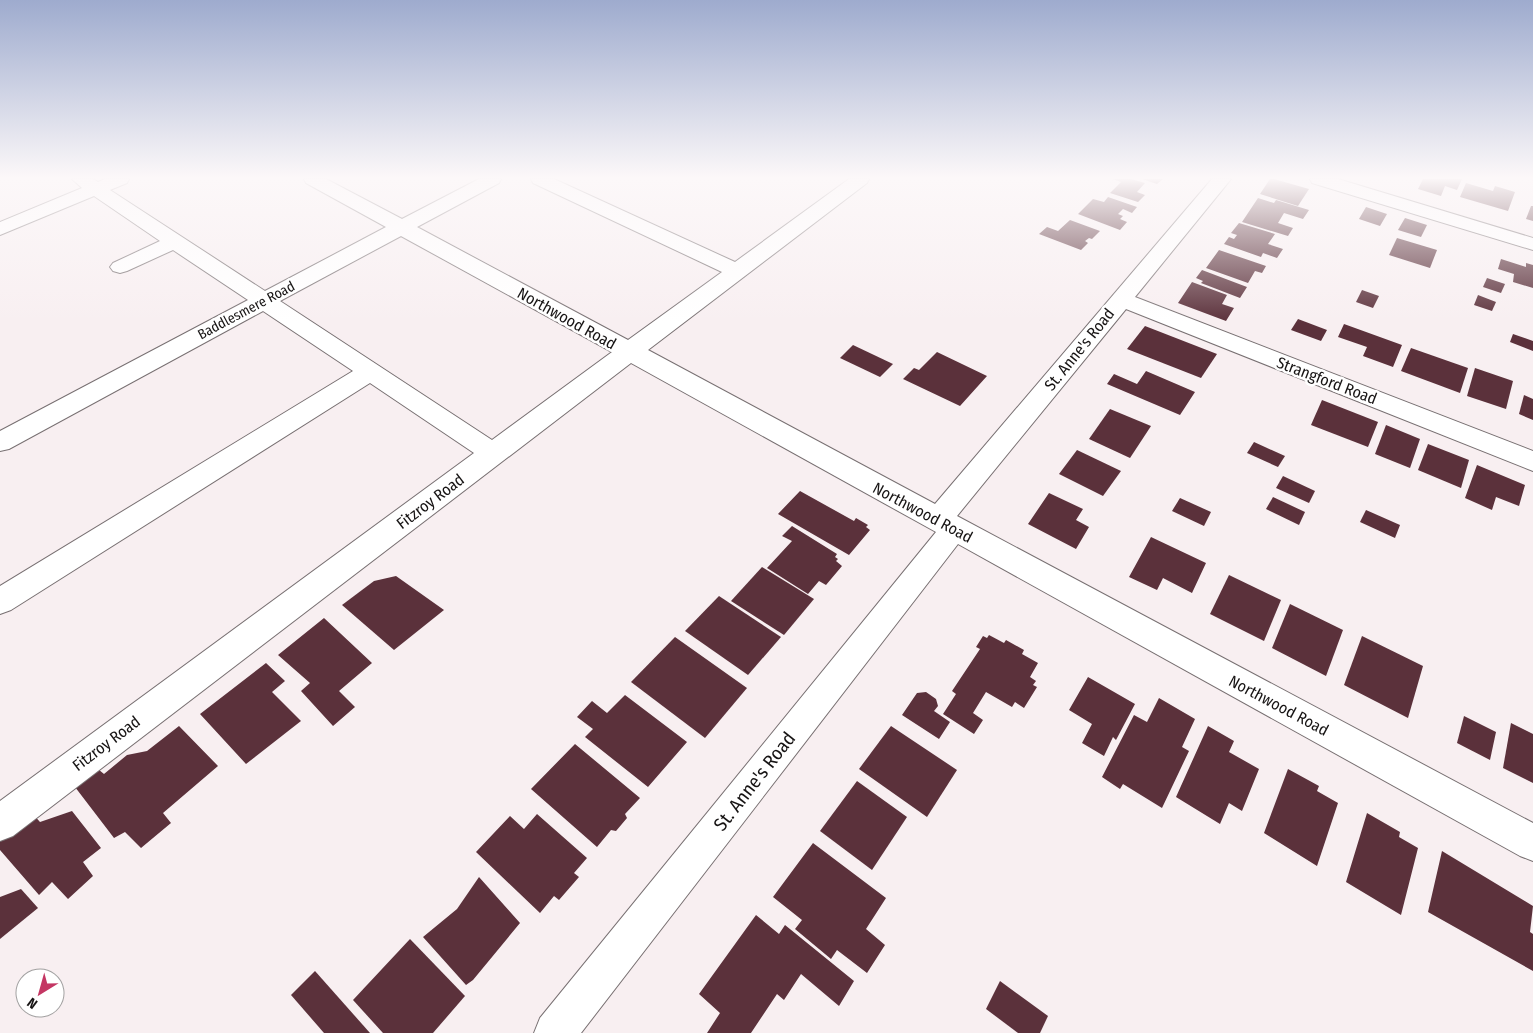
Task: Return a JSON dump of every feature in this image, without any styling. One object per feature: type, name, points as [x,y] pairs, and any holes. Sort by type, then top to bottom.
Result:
[{"type":"street","points":[[152,227],[265,300],[493,453]]},
{"type":"street","name":"Baddlesmere Road","points":[[0,442],[402,227]]},
{"type":"street","name":"Northwood Road","points":[[402,227],[1533,843]]},
{"type":"street","points":[[643,227],[736,271]]},
{"type":"street","name":"Fitzroy Road","points":[[0,823],[795,227]]},
{"type":"street","name":"St. Anne's Road","points":[[555,1033],[1120,299],[1181,227]]},
{"type":"street","points":[[1478,227],[1533,244]]},
{"type":"street","points":[[120,267],[174,242]]},
{"type":"street","name":"Strangford Road","points":[[1120,299],[1533,461]]},
{"type":"street","points":[[0,601],[370,372]]},
{"type":"building","points":[[1047,227],[1058,231],[1062,227],[1090,227],[1100,231],[1092,239],[1089,238],[1085,241],[1088,243],[1081,250],[1039,234]]},
{"type":"building","points":[[1236,227],[1253,227],[1275,234],[1268,244],[1283,249],[1277,258],[1263,253],[1261,257],[1224,244],[1229,237],[1234,239],[1237,235],[1231,233]]},
{"type":"building","points":[[1259,227],[1293,228],[1288,236]]},
{"type":"building","points":[[1400,227],[1426,227],[1421,237],[1398,230]]},
{"type":"building","points":[[1397,238],[1437,250],[1430,268],[1389,255]]},
{"type":"building","points":[[1219,250],[1266,266],[1262,273],[1255,271],[1248,283],[1206,268]]},
{"type":"building","points":[[1501,259],[1526,267],[1526,263],[1533,265],[1533,288],[1513,282],[1514,274],[1498,269]]},
{"type":"building","points":[[1202,270],[1247,287],[1240,298],[1201,283],[1203,281],[1196,278]]},
{"type":"building","points":[[1487,278],[1505,284],[1501,293],[1483,287]]},
{"type":"building","points":[[1192,282],[1227,295],[1222,304],[1234,308],[1226,321],[1178,303]]},
{"type":"building","points":[[1362,290],[1379,296],[1373,308],[1356,302]]},
{"type":"building","points":[[1478,295],[1496,302],[1492,311],[1474,305]]},
{"type":"building","points":[[1298,319],[1327,330],[1321,341],[1291,330]]},
{"type":"building","points":[[1344,324],[1402,345],[1393,367],[1363,356],[1367,347],[1338,337]]},
{"type":"building","points":[[1145,326],[1217,354],[1201,378],[1127,349]]},
{"type":"building","points":[[1513,334],[1533,341],[1533,351],[1510,342]]},
{"type":"building","points":[[853,345],[893,364],[880,377],[840,358]]},
{"type":"building","points":[[1411,348],[1468,368],[1460,393],[1401,371]]},
{"type":"building","points":[[937,352],[987,376],[960,406],[903,379],[914,368],[919,370]]},
{"type":"building","points":[[1475,368],[1513,381],[1506,409],[1467,396]]},
{"type":"building","points":[[1146,371],[1195,392],[1180,415],[1107,384],[1114,374],[1137,384]]},
{"type":"building","points":[[1524,395],[1533,399],[1533,420],[1519,414]]},
{"type":"building","points":[[1322,400],[1378,422],[1368,447],[1311,425]]},
{"type":"building","points":[[1110,409],[1151,426],[1130,458],[1089,439]]},
{"type":"building","points":[[1386,425],[1420,439],[1410,468],[1375,454]]},
{"type":"building","points":[[1254,442],[1285,456],[1278,467],[1247,453]]},
{"type":"building","points":[[1428,444],[1469,460],[1461,488],[1418,470]]},
{"type":"building","points":[[1077,450],[1121,471],[1103,496],[1059,474]]},
{"type":"building","points":[[1477,465],[1525,485],[1519,506],[1496,497],[1492,510],[1465,498]]},
{"type":"building","points":[[1283,476],[1315,491],[1309,503],[1276,488]]},
{"type":"building","points":[[800,491],[854,521],[856,518],[868,525],[866,527],[870,530],[849,555],[778,514]]},
{"type":"building","points":[[1049,493],[1083,509],[1076,520],[1089,527],[1076,549],[1028,524]]},
{"type":"building","points":[[1273,497],[1305,512],[1299,525],[1266,509]]},
{"type":"building","points":[[1180,498],[1211,512],[1204,526],[1172,511]]},
{"type":"building","points":[[1366,510],[1400,525],[1395,538],[1360,522]]},
{"type":"building","points":[[792,526],[837,554],[835,557],[838,559],[836,561],[842,566],[826,585],[819,581],[808,594],[767,568],[792,541],[782,536]]},
{"type":"building","points":[[1151,537],[1206,563],[1192,593],[1163,578],[1157,590],[1129,577]]},
{"type":"building","points":[[762,567],[814,599],[784,635],[731,601]]},
{"type":"building","points":[[1229,575],[1281,600],[1264,641],[1210,614]]},
{"type":"building","points":[[396,576],[444,610],[394,650],[342,605],[374,581]]},
{"type":"building","points":[[719,596],[781,637],[748,675],[685,631]]},
{"type":"building","points":[[1290,604],[1343,630],[1326,676],[1272,648]]},
{"type":"building","points":[[324,618],[372,663],[339,691],[355,707],[333,726],[301,691],[310,683],[278,655]]},
{"type":"building","points":[[989,635],[1004,643],[1006,640],[1024,650],[1022,654],[1038,663],[1030,677],[1036,681],[1033,685],[1037,687],[1024,708],[1015,702],[1012,707],[986,692],[973,713],[983,720],[974,734],[943,714],[956,694],[952,691],[980,649],[976,647],[983,636],[987,638]]},
{"type":"building","points":[[1362,636],[1423,666],[1408,718],[1344,685]]},
{"type":"building","points":[[675,637],[747,688],[705,738],[631,682]]},
{"type":"building","points":[[266,663],[285,681],[272,692],[301,721],[246,764],[200,714]]},
{"type":"building","points":[[1088,677],[1135,704],[1116,740],[1113,737],[1104,756],[1082,743],[1092,724],[1069,710]]},
{"type":"building","points":[[926,692],[936,699],[938,706],[934,711],[950,722],[939,739],[902,715],[917,693]]},
{"type":"building","points":[[625,695],[687,742],[648,787],[585,737],[593,729],[577,717],[592,701],[607,713]]},
{"type":"building","points":[[1159,698],[1195,719],[1182,747],[1189,751],[1162,808],[1123,784],[1120,789],[1102,777],[1134,715],[1147,722]]},
{"type":"building","points":[[1464,716],[1496,732],[1490,760],[1457,743]]},
{"type":"building","points":[[1511,723],[1533,734],[1533,783],[1503,768]]},
{"type":"building","points":[[179,726],[218,766],[163,813],[171,823],[141,848],[125,832],[114,838],[75,787],[93,765],[104,774],[127,755],[147,751]]},
{"type":"building","points":[[891,726],[957,770],[927,817],[859,769]]},
{"type":"building","points":[[1208,726],[1234,741],[1229,752],[1259,769],[1242,811],[1229,803],[1220,824],[1176,797]]},
{"type":"building","points":[[575,744],[640,798],[625,814],[627,818],[616,831],[611,830],[597,847],[531,789]]},
{"type":"building","points":[[1288,769],[1319,786],[1317,791],[1338,803],[1317,866],[1264,833]]},
{"type":"building","points":[[857,781],[907,817],[872,870],[820,831]]},
{"type":"building","points":[[72,811],[101,848],[83,862],[93,876],[68,899],[52,882],[39,895],[0,850],[0,837],[31,812],[40,822]]},
{"type":"building","points":[[1367,813],[1400,832],[1399,837],[1418,848],[1401,915],[1346,882]]},
{"type":"building","points":[[537,814],[587,858],[574,873],[579,877],[559,900],[554,896],[540,913],[476,852],[510,816],[524,829]]},
{"type":"building","points":[[813,843],[886,898],[866,929],[885,945],[867,973],[837,950],[831,959],[795,929],[802,920],[773,897]]},
{"type":"building","points":[[1442,851],[1533,906],[1530,932],[1533,934],[1533,971],[1428,912]]},
{"type":"building","points":[[479,877],[520,923],[473,980],[466,985],[423,937],[457,909]]},
{"type":"building","points":[[21,889],[38,908],[0,939],[0,897]]},
{"type":"building","points":[[756,915],[779,934],[785,925],[854,981],[839,1006],[801,974],[784,1000],[777,994],[751,1033],[707,1033],[720,1013],[699,994]]},
{"type":"building","points":[[410,939],[465,996],[433,1033],[383,1033],[353,1000]]},
{"type":"building","points":[[315,971],[370,1033],[324,1033],[291,995]]},
{"type":"building","points":[[1000,981],[1048,1016],[1040,1033],[1018,1033],[986,1009]]}]
